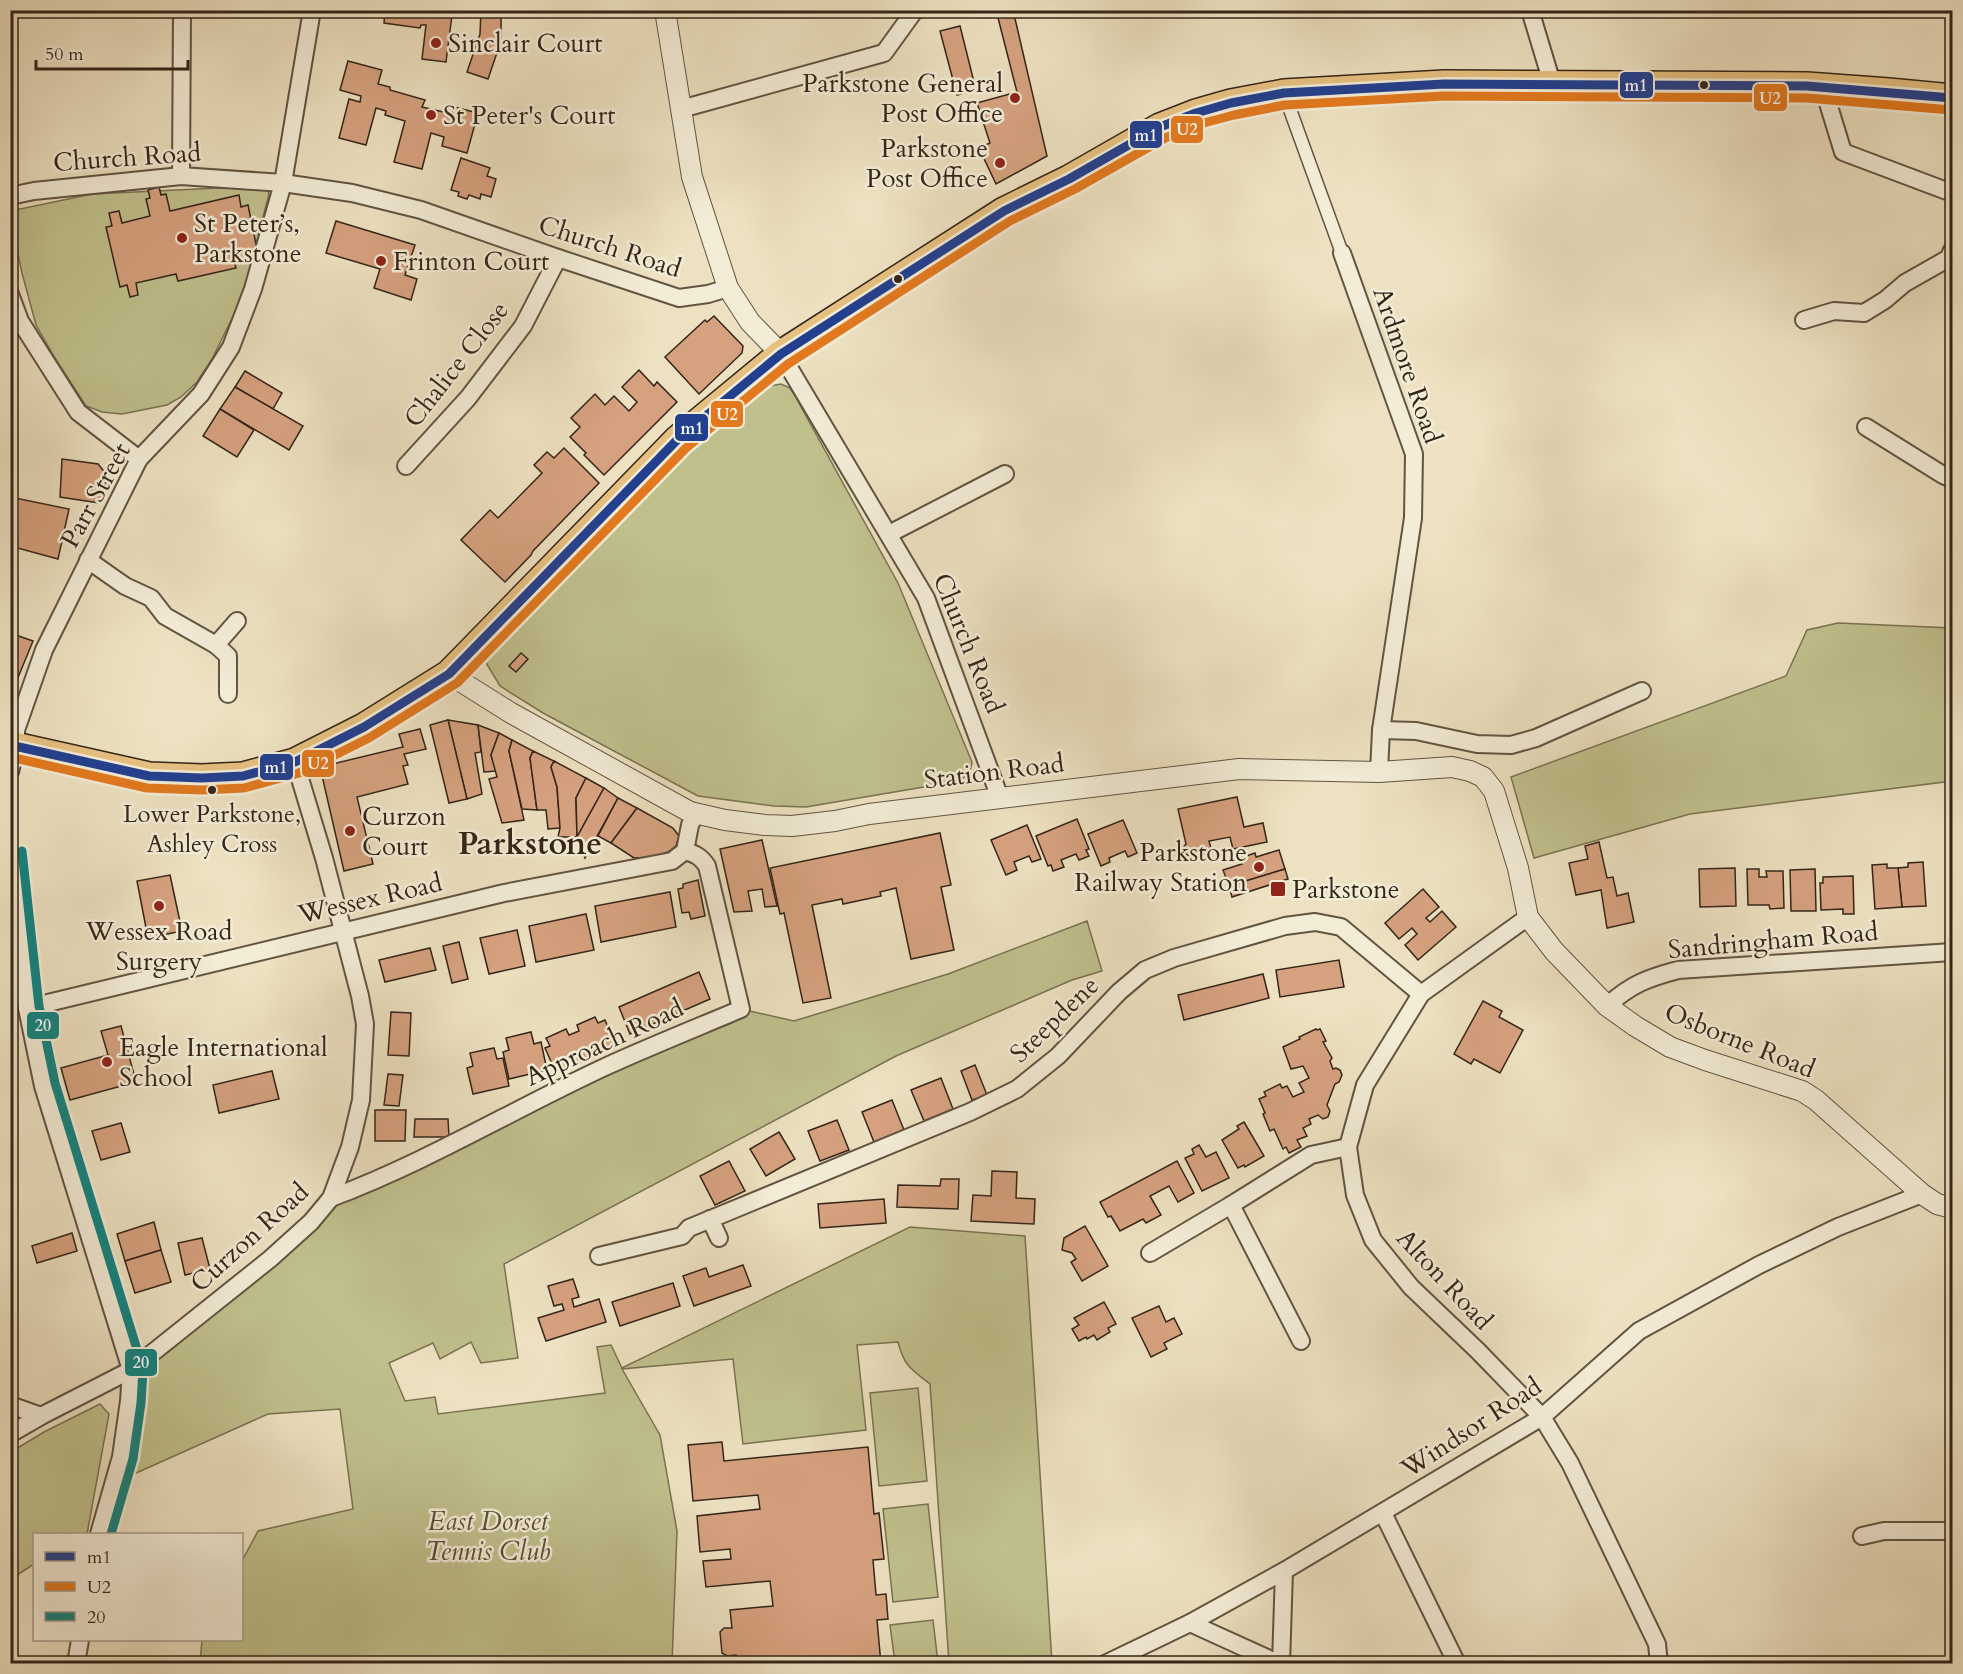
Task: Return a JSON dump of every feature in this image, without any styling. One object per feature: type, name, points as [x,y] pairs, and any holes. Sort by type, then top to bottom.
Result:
[{"type":"highway","points":[[12,760],[149,776],[202,778],[243,776],[295,762],[364,727],[449,674],[678,439],[781,354],[1004,211],[1069,179],[1160,127],[1196,113],[1231,103],[1284,93],[1444,84],[1552,83],[1823,87],[1953,98]]},
{"type":"street","points":[[181,176],[182,10]]},
{"type":"street","name":"Parr Street","points":[[12,760],[16,730],[44,650],[139,459],[201,394],[231,347],[253,289],[282,183],[312,10]]},
{"type":"street","points":[[665,10],[692,177],[728,288]]},
{"type":"street","points":[[681,109],[884,53],[915,10]]},
{"type":"street","points":[[1530,10],[1552,83]]},
{"type":"street","points":[[1823,87],[1843,152],[1953,193]]},
{"type":"street","name":"Ardmore Road","points":[[1284,93],[1414,454],[1413,518],[1381,730],[1379,772]]},
{"type":"street","name":"Church Road","points":[[10,196],[34,191],[181,176],[282,183],[352,193],[421,210],[679,298],[708,294],[728,288],[750,322],[781,354],[926,598],[1000,798]]},
{"type":"street","points":[[1804,320],[1833,311],[1863,313],[1886,300],[1905,283],[1949,258],[1953,250]]},
{"type":"street","name":"Chalice Close","points":[[406,466],[468,398],[523,326],[558,258]]},
{"type":"street","points":[[10,294],[20,321],[78,412],[139,459]]},
{"type":"street","points":[[1866,427],[1953,479]]},
{"type":"street","points":[[889,534],[1005,474]]},
{"type":"street","points":[[88,560],[125,586],[151,598],[165,616],[216,645],[228,656],[228,694]]},
{"type":"street","points":[[216,645],[237,621]]},
{"type":"street","name":"Station Road","points":[[449,674],[511,713],[690,812],[724,820],[792,826],[869,814],[1239,769],[1379,772],[1452,767],[1483,777],[1494,791],[1518,868]]},
{"type":"street","points":[[1381,730],[1416,731],[1477,744],[1511,745],[1536,738],[1642,691]]},
{"type":"street","name":"Curzon Road","points":[[10,1434],[131,1370],[270,1259],[311,1222],[331,1198],[350,1148],[359,1109],[365,1054],[365,1024],[360,996],[324,858],[295,762]]},
{"type":"street","points":[[685,851],[690,825],[696,813]]},
{"type":"street","name":"Wessex Road","points":[[27,1008],[504,893],[672,861],[685,851]]},
{"type":"street","name":"Approach Road","points":[[331,1198],[412,1164],[607,1066],[741,1009],[707,866],[696,854],[685,851]]},
{"type":"street","points":[[10,852],[27,1008],[43,1086],[131,1370],[121,1457],[99,1533]]},
{"type":"street","name":"Osborne Road","points":[[1518,868],[1528,917],[1554,951],[1607,1006],[1670,1047],[1802,1091],[1816,1100],[1922,1194],[1937,1204],[1953,1208]]},
{"type":"street","name":"Alton Road","points":[[1528,917],[1421,994],[1365,1085],[1348,1147],[1354,1195],[1373,1240],[1411,1287],[1542,1417],[1570,1463],[1657,1644],[1659,1664]]},
{"type":"street","name":"Steepdene","points":[[599,1256],[682,1236],[689,1228],[970,1112],[1017,1089],[1058,1056],[1119,992],[1145,970],[1174,958],[1285,926],[1315,922],[1341,927],[1421,994]]},
{"type":"street","name":"Sandringham Road","points":[[1607,1006],[1627,989],[1644,980],[1678,970],[1953,952]]},
{"type":"street","points":[[1150,1253],[1311,1155],[1348,1147]]},
{"type":"street","name":"Windsor Road","points":[[1105,1664],[1190,1623],[1284,1571],[1542,1417],[1639,1331],[1759,1265],[1838,1227],[1922,1194]]},
{"type":"street","points":[[1231,1205],[1301,1341]]},
{"type":"street","points":[[710,1219],[719,1238]]},
{"type":"street","points":[[10,1405],[41,1416]]},
{"type":"street","points":[[1383,1513],[1457,1664]]},
{"type":"street","points":[[1862,1536],[1884,1531],[1953,1531]]},
{"type":"street","points":[[1190,1623],[1280,1664],[1284,1571]]},
{"type":"street","points":[[76,1664],[80,1641]]},
{"type":"green space","points":[[267,187],[269,194],[242,298],[212,359],[197,382],[181,397],[167,405],[122,414],[102,412],[86,406],[36,325],[13,230],[15,210],[92,194]]},
{"type":"green space","points":[[781,384],[790,388],[795,396],[898,583],[972,762],[968,773],[959,781],[806,807],[774,806],[698,796],[543,713],[500,686],[485,661],[672,469],[753,395],[769,386]]},
{"type":"green space","points":[[1838,623],[1952,628],[1952,781],[1690,814],[1534,858],[1511,777],[1786,676],[1807,630]]},
{"type":"green space","name":"East Dorset Tennis Club","points":[[1087,921],[1102,971],[1072,980],[896,1056],[504,1264],[518,1358],[481,1363],[471,1342],[440,1359],[433,1343],[389,1363],[405,1401],[435,1397],[438,1414],[605,1393],[597,1347],[611,1345],[622,1368],[910,1227],[1025,1236],[1052,1663],[949,1663],[930,1384],[909,1366],[898,1342],[857,1345],[866,1430],[743,1444],[733,1359],[622,1369],[660,1435],[677,1531],[672,1663],[200,1663],[202,1641],[243,1641],[243,1559],[258,1531],[353,1509],[340,1409],[268,1414],[134,1474],[149,1356],[331,1198],[741,1009],[794,1021],[948,974]]},
{"type":"green space","points":[[918,1388],[927,1481],[879,1486],[870,1393]]},
{"type":"green space","points":[[100,1404],[109,1414],[87,1533],[33,1533],[33,1565],[11,1579],[11,1452],[44,1432]]},
{"type":"green space","points":[[928,1504],[938,1597],[893,1602],[883,1509]]},
{"type":"green space","points":[[933,1620],[938,1663],[895,1663],[890,1625]]},
{"type":"building","name":"Sinclair Court","points":[[385,10],[467,10],[466,16],[452,15],[446,62],[422,59],[426,25],[421,25],[420,28],[384,23]]},
{"type":"building","points":[[481,10],[501,10],[501,41],[488,79],[467,72],[480,34]]},
{"type":"building","name":"Parkstone General Post Office","points":[[996,10],[1013,10],[1047,156],[996,184],[979,148],[990,143],[977,103],[1017,92]]},
{"type":"building","points":[[960,26],[976,90],[957,95],[940,31]]},
{"type":"building","name":"St Peter's Court","points":[[348,61],[382,70],[378,84],[390,87],[390,90],[425,100],[422,107],[452,114],[454,107],[478,113],[467,153],[442,146],[444,137],[431,133],[422,169],[394,162],[405,121],[385,115],[386,111],[376,108],[366,145],[339,138],[349,99],[360,102],[361,96],[340,90]]},
{"type":"building","points":[[461,158],[490,168],[487,176],[496,179],[491,197],[481,194],[480,199],[469,195],[467,199],[458,196],[459,192],[451,190]]},
{"type":"building","name":"St Peter’s, Parkstone","points":[[159,187],[161,195],[166,194],[170,211],[239,195],[241,207],[248,205],[257,249],[233,255],[236,268],[178,281],[176,274],[136,283],[138,295],[130,297],[127,285],[120,287],[106,227],[112,226],[109,213],[119,211],[122,223],[150,216],[146,199],[150,198],[148,190]]},
{"type":"building","name":"Frinton Court","points":[[336,221],[415,245],[405,275],[417,279],[411,300],[374,288],[380,269],[326,253]]},
{"type":"building","points":[[714,316],[743,346],[742,353],[699,394],[665,357],[705,320],[707,322]]},
{"type":"building","points":[[639,370],[654,386],[657,382],[677,402],[604,475],[570,437],[580,427],[571,418],[595,394],[605,405],[614,396],[629,411],[637,402],[622,387]]},
{"type":"building","points":[[245,371],[282,393],[273,409],[235,387]]},
{"type":"building","points":[[235,387],[303,426],[289,450],[220,409]]},
{"type":"building","points":[[220,409],[254,430],[237,457],[203,436]]},
{"type":"building","points":[[564,448],[599,483],[505,582],[461,540],[490,510],[498,518],[542,473],[534,465],[547,452],[554,458]]},
{"type":"building","points":[[62,459],[98,464],[107,475],[105,492],[99,503],[60,497]]},
{"type":"building","points":[[10,497],[69,509],[58,559],[10,546]]},
{"type":"building","points":[[10,633],[33,641],[10,697]]},
{"type":"building","points":[[521,653],[528,659],[516,672],[509,666]]},
{"type":"building","points":[[448,720],[478,725],[481,752],[475,753],[482,794],[467,799]]},
{"type":"building","points":[[448,720],[467,799],[449,803],[430,725]]},
{"type":"building","points":[[478,725],[499,733],[491,755],[496,771],[484,772]]},
{"type":"building","name":"Curzon Court","points":[[420,729],[426,749],[404,754],[408,765],[403,766],[408,784],[357,797],[373,864],[344,871],[320,767],[403,747],[399,734]]},
{"type":"building","points":[[499,733],[512,740],[509,751],[524,820],[502,823],[489,779],[497,777],[491,755]]},
{"type":"building","points":[[512,740],[533,751],[530,758],[537,810],[522,809],[509,751]]},
{"type":"building","points":[[533,751],[554,761],[551,767],[557,787],[560,828],[548,829],[546,810],[537,810],[530,758]]},
{"type":"building","points":[[554,761],[586,778],[576,798],[577,837],[558,837],[560,828],[557,787],[551,767]]},
{"type":"building","points":[[586,778],[604,788],[577,837],[576,798]]},
{"type":"building","points":[[604,788],[618,798],[585,858],[577,837]]},
{"type":"building","points":[[1237,797],[1244,827],[1263,823],[1267,842],[1233,849],[1230,837],[1209,841],[1212,852],[1190,857],[1181,850],[1186,844],[1178,809]]},
{"type":"building","points":[[618,798],[637,808],[611,843],[598,836]]},
{"type":"building","points":[[637,808],[673,828],[679,836],[676,846],[668,852],[652,857],[634,858],[611,843]]},
{"type":"building","points":[[1077,819],[1089,849],[1086,850],[1089,856],[1079,860],[1076,854],[1061,860],[1064,867],[1053,871],[1051,865],[1048,866],[1036,836]]},
{"type":"building","points":[[1123,820],[1137,853],[1128,857],[1125,851],[1109,858],[1110,862],[1101,866],[1088,834]]},
{"type":"building","points":[[1027,825],[1041,859],[1032,862],[1029,856],[1014,862],[1017,870],[1006,875],[991,840]]},
{"type":"building","points":[[940,833],[951,885],[941,887],[954,950],[911,959],[896,888],[880,892],[881,896],[843,904],[842,899],[812,905],[831,998],[803,1003],[784,913],[780,914],[770,868]]},
{"type":"building","points":[[762,840],[777,906],[765,907],[762,889],[748,891],[752,911],[734,912],[720,849]]},
{"type":"building","points":[[1599,842],[1607,878],[1613,877],[1617,896],[1628,893],[1634,922],[1607,928],[1601,890],[1576,895],[1569,863],[1588,859],[1585,846]]},
{"type":"building","name":"Parkstone Railway Station","points":[[1279,850],[1285,869],[1229,886],[1223,870],[1242,864],[1240,858],[1255,853],[1256,857]]},
{"type":"building","points":[[1923,862],[1926,906],[1902,907],[1898,868],[1908,867],[1908,863]]},
{"type":"building","points":[[1887,864],[1887,868],[1898,868],[1902,907],[1875,909],[1872,865]]},
{"type":"building","points":[[1735,868],[1736,906],[1700,907],[1699,869]]},
{"type":"building","points":[[1948,868],[1952,868],[1952,892],[1950,892]]},
{"type":"building","points":[[1285,869],[1288,879],[1232,897],[1229,886]]},
{"type":"building","points":[[1747,869],[1759,869],[1759,877],[1767,877],[1766,871],[1783,871],[1784,908],[1770,909],[1769,905],[1748,905]]},
{"type":"building","points":[[1815,869],[1816,911],[1791,911],[1790,870]]},
{"type":"building","name":"Wessex Road Surgery","points":[[170,875],[182,931],[148,938],[137,881]]},
{"type":"building","points":[[1853,876],[1854,914],[1843,914],[1843,909],[1821,910],[1820,883],[1823,883],[1823,877]]},
{"type":"building","points":[[698,880],[705,916],[691,919],[689,912],[682,913],[678,889],[683,888],[683,884]]},
{"type":"building","points":[[1423,889],[1439,907],[1426,918],[1430,922],[1442,911],[1456,927],[1418,960],[1405,945],[1417,934],[1412,928],[1399,939],[1385,923]]},
{"type":"building","points":[[670,892],[676,927],[601,942],[595,906]]},
{"type":"building","points":[[586,914],[594,950],[536,962],[529,926]]},
{"type":"building","points":[[517,930],[525,966],[489,974],[480,938]]},
{"type":"building","points":[[459,942],[468,979],[452,983],[443,946]]},
{"type":"building","points":[[430,948],[436,970],[385,982],[379,960]]},
{"type":"building","points":[[1339,960],[1344,987],[1280,997],[1276,970]]},
{"type":"building","points":[[699,972],[710,999],[630,1034],[619,1007]]},
{"type":"building","points":[[1263,974],[1269,998],[1184,1020],[1178,995]]},
{"type":"building","points":[[1483,1001],[1502,1011],[1499,1017],[1523,1030],[1500,1073],[1474,1059],[1471,1064],[1454,1054]]},
{"type":"building","points":[[391,1012],[411,1013],[409,1056],[388,1055]]},
{"type":"building","points":[[595,1017],[598,1023],[605,1020],[616,1046],[556,1073],[545,1048],[550,1046],[546,1038],[566,1029],[569,1035],[579,1031],[577,1025]]},
{"type":"building","name":"Eagle International School","points":[[121,1026],[136,1082],[70,1100],[61,1068],[108,1055],[101,1031]]},
{"type":"building","points":[[1320,1029],[1326,1041],[1323,1042],[1332,1058],[1330,1061],[1333,1069],[1340,1070],[1342,1075],[1339,1082],[1335,1084],[1327,1105],[1330,1111],[1328,1117],[1323,1119],[1318,1115],[1309,1119],[1311,1124],[1303,1128],[1307,1136],[1297,1140],[1301,1147],[1289,1153],[1286,1147],[1283,1149],[1274,1129],[1270,1131],[1259,1099],[1266,1096],[1264,1092],[1280,1084],[1282,1088],[1287,1086],[1293,1097],[1304,1092],[1299,1083],[1309,1078],[1303,1066],[1291,1069],[1283,1047]]},
{"type":"building","points":[[531,1032],[534,1044],[541,1042],[547,1070],[509,1079],[503,1052],[509,1050],[506,1038]]},
{"type":"building","points":[[494,1048],[497,1059],[503,1058],[509,1086],[473,1094],[467,1068],[473,1066],[470,1053]]},
{"type":"building","points":[[975,1065],[987,1095],[972,1100],[961,1071]]},
{"type":"building","points":[[272,1071],[279,1099],[219,1113],[213,1085]]},
{"type":"building","points":[[388,1074],[403,1075],[399,1106],[384,1105]]},
{"type":"building","points":[[941,1078],[953,1109],[924,1121],[911,1090]]},
{"type":"building","points":[[892,1100],[904,1130],[874,1142],[862,1112]]},
{"type":"building","points":[[375,1110],[406,1110],[405,1141],[375,1141]]},
{"type":"building","points":[[415,1119],[448,1119],[449,1137],[414,1137]]},
{"type":"building","points":[[837,1120],[849,1150],[820,1161],[808,1131]]},
{"type":"building","points":[[1244,1122],[1264,1156],[1245,1167],[1244,1165],[1238,1168],[1222,1140],[1239,1129],[1237,1126]]},
{"type":"building","points":[[121,1123],[130,1152],[101,1160],[92,1131]]},
{"type":"building","points":[[779,1132],[795,1159],[766,1176],[750,1149]]},
{"type":"building","points":[[1199,1145],[1206,1157],[1216,1152],[1229,1178],[1202,1191],[1185,1158],[1194,1154],[1192,1149]]},
{"type":"building","points":[[729,1161],[745,1191],[715,1205],[700,1176]]},
{"type":"building","points":[[1177,1161],[1194,1193],[1178,1202],[1169,1186],[1150,1196],[1161,1215],[1146,1223],[1143,1219],[1120,1231],[1111,1216],[1108,1217],[1100,1202]]},
{"type":"building","points":[[992,1171],[1017,1172],[1016,1198],[1035,1199],[1034,1224],[971,1221],[973,1195],[991,1196]]},
{"type":"building","points":[[941,1179],[959,1179],[958,1209],[897,1207],[898,1185],[940,1186]]},
{"type":"building","points":[[884,1199],[886,1223],[820,1228],[818,1204]]},
{"type":"building","points":[[154,1222],[161,1250],[125,1261],[117,1234]]},
{"type":"building","points":[[1085,1226],[1108,1266],[1082,1281],[1071,1262],[1076,1259],[1072,1253],[1062,1250],[1064,1238]]},
{"type":"building","points":[[72,1233],[77,1251],[37,1263],[32,1246]]},
{"type":"building","points":[[202,1238],[210,1269],[185,1275],[178,1243]]},
{"type":"building","points":[[161,1250],[171,1282],[135,1293],[125,1261]]},
{"type":"building","points":[[743,1265],[751,1286],[694,1306],[683,1276],[706,1268],[709,1277]]},
{"type":"building","points":[[573,1279],[579,1297],[572,1299],[574,1307],[599,1299],[606,1322],[546,1341],[538,1318],[564,1310],[562,1304],[554,1306],[548,1286]]},
{"type":"building","points":[[673,1283],[680,1306],[620,1326],[612,1302]]},
{"type":"building","points":[[1104,1302],[1116,1324],[1108,1328],[1110,1332],[1097,1340],[1094,1335],[1079,1341],[1072,1329],[1079,1325],[1074,1318]]},
{"type":"building","points":[[1159,1306],[1166,1322],[1174,1318],[1182,1334],[1164,1343],[1167,1349],[1151,1357],[1132,1318]]},
{"type":"building","points":[[722,1442],[724,1461],[868,1447],[874,1514],[879,1513],[884,1559],[873,1560],[876,1595],[886,1594],[888,1619],[877,1620],[881,1664],[737,1664],[736,1655],[727,1656],[722,1653],[720,1632],[724,1628],[732,1628],[730,1610],[773,1606],[770,1581],[706,1587],[703,1561],[731,1559],[730,1549],[700,1552],[697,1516],[760,1509],[758,1495],[693,1501],[688,1445]]},
{"type":"transit line","name":"m1","points":[[10,745],[149,776],[202,778],[243,776],[295,762],[364,727],[449,674],[678,439],[781,354],[1004,211],[1069,179],[1160,127],[1196,113],[1231,103],[1284,93],[1444,84],[1807,86],[1952,98]]},
{"type":"transit line","name":"U2","points":[[10,757],[147,788],[202,790],[244,788],[299,773],[369,738],[457,683],[686,448],[788,364],[1010,221],[1075,189],[1165,138],[1200,124],[1285,105],[1444,96],[1807,98],[1951,110]]},
{"type":"transit line","name":"20","points":[[22,851],[39,1006],[55,1083],[143,1369],[133,1459],[111,1533]]},
{"type":"place","name":"Sinclair Court","points":[[436,43]]},
{"type":"place","name":"Parkstone General Post Office","points":[[1015,98]]},
{"type":"place","name":"St Peter's Court","points":[[431,115]]},
{"type":"place","name":"Parkstone Post Office","points":[[1000,163]]},
{"type":"place","name":"St Peter’s, Parkstone","points":[[182,238]]},
{"type":"place","name":"Frinton Court","points":[[381,261]]},
{"type":"place","name":"Lower Parkstone, Ashley Cross","points":[[212,790]]},
{"type":"place","name":"Curzon Court","points":[[350,831]]},
{"type":"place","name":"Parkstone Railway Station","points":[[1259,867]]},
{"type":"place","name":"Parkstone","points":[[1278,889]]},
{"type":"place","name":"Wessex Road Surgery","points":[[159,906]]},
{"type":"place","name":"Eagle International School","points":[[107,1062]]},
{"type":"district","name":"Parkstone","points":[[530,843]]}]
